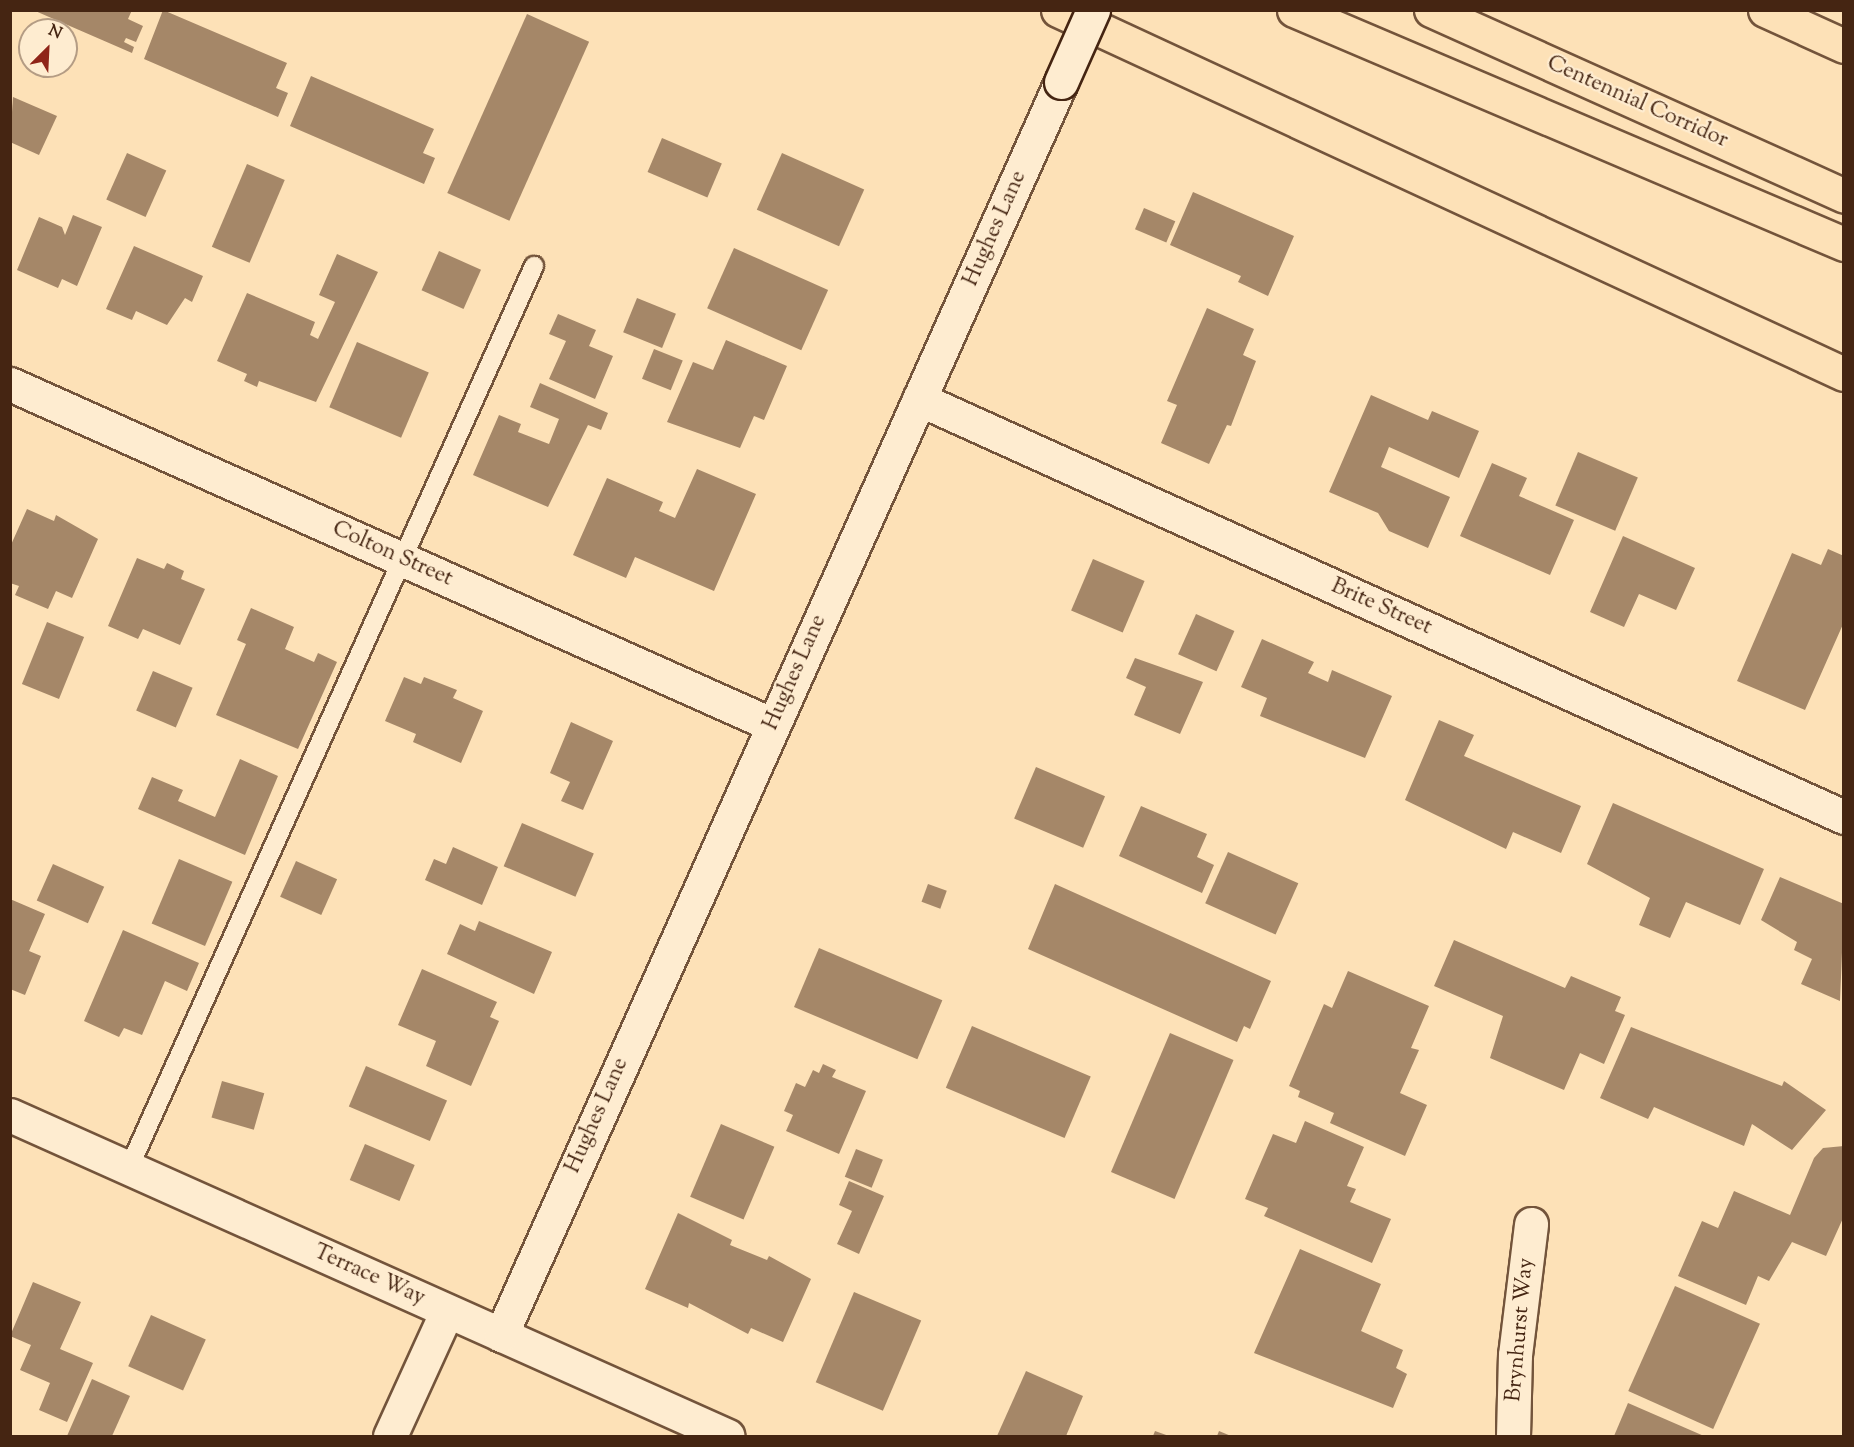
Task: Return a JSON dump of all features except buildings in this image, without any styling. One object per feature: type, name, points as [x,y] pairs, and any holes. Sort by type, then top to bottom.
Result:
[{"type":"highway","points":[[1058,10],[1844,374]]},
{"type":"highway","points":[[1294,10],[1844,244]]},
{"type":"highway","name":"Centennial Corridor","points":[[1431,10],[1844,196]]},
{"type":"highway","points":[[1765,10],[1844,46]]},
{"type":"street","name":"Hughes Lane","points":[[501,1335],[1093,10]]},
{"type":"street","name":"Colton Street","points":[[10,384],[773,725]]},
{"type":"street","name":"Brite Street","points":[[919,399],[1844,817]]},
{"type":"street","name":"Terrace Way","points":[[10,1115],[728,1437]]},
{"type":"street","name":"Brynhurst Way","points":[[1513,1437],[1515,1355],[1531,1224]]},
{"type":"street","points":[[390,1437],[447,1311]]},
{"type":"lane","points":[[129,1168],[534,266]]}]
